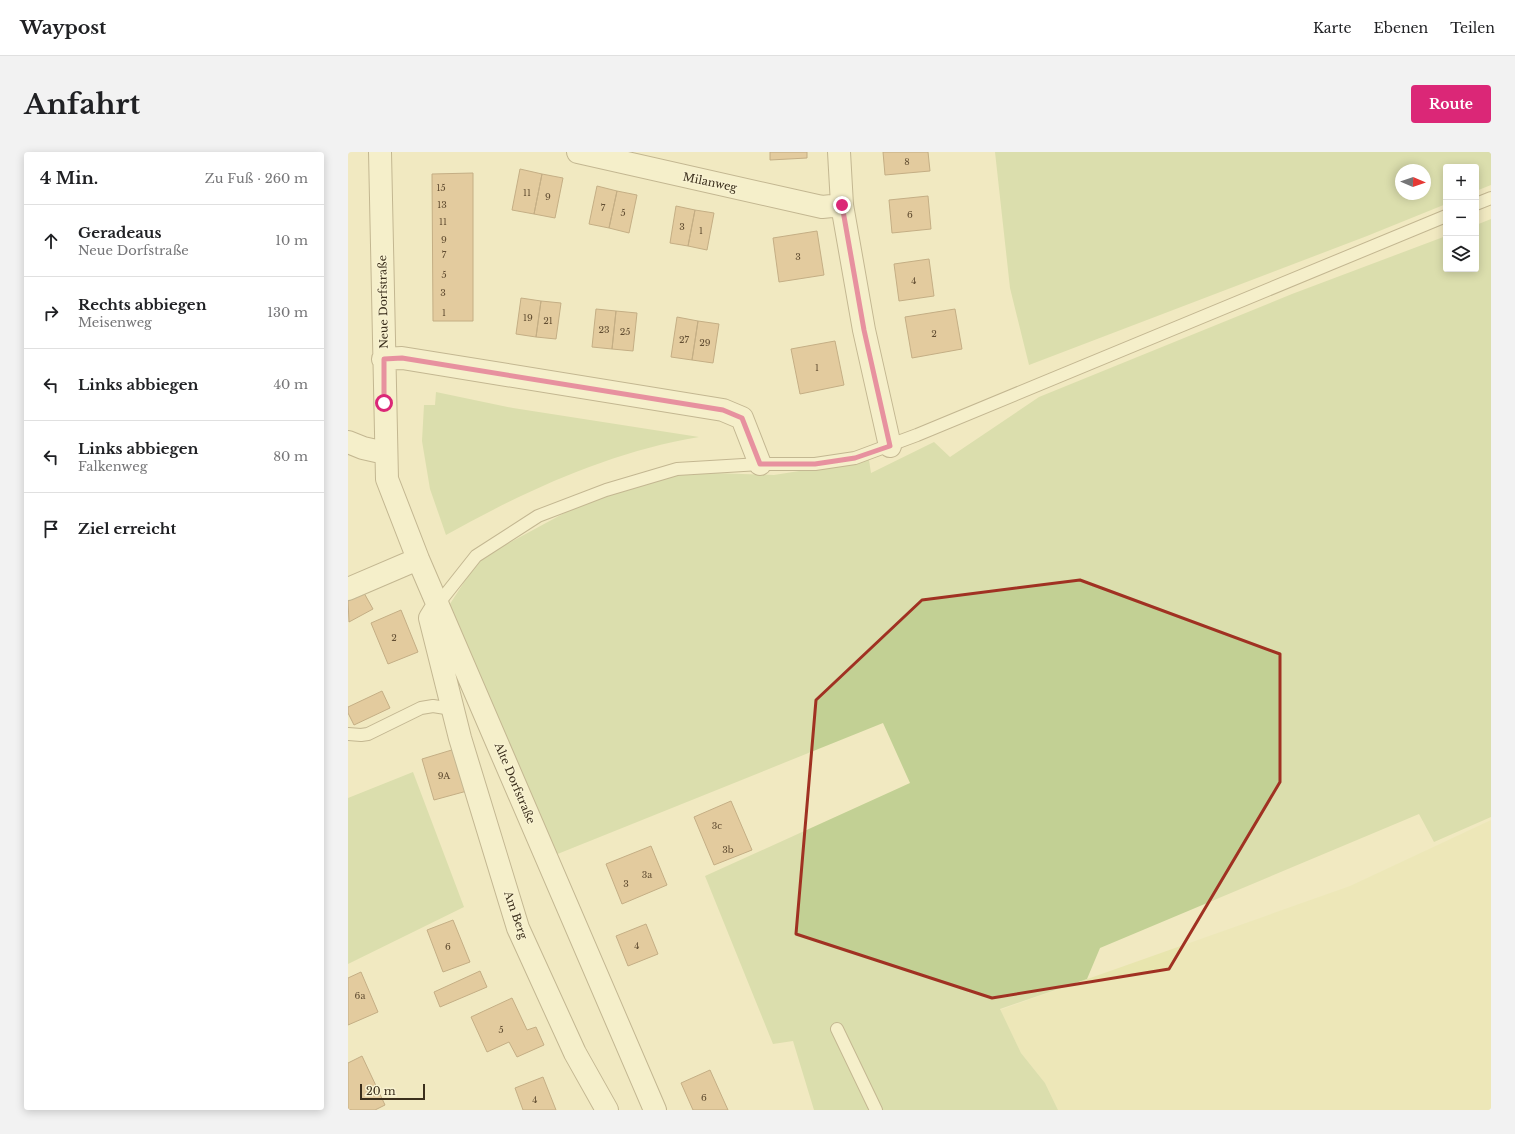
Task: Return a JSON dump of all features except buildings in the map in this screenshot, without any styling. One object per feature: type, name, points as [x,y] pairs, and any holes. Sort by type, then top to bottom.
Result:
[{"type":"street","name":"Neue Dorfstraße","points":[[380,152],[385,453]]},
{"type":"street","name":"Milanweg","points":[[578,152],[609,156],[822,207],[842,205]]},
{"type":"street","points":[[839,152],[842,205],[864,330],[890,446]]},
{"type":"street","points":[[384,359],[402,358],[723,410],[742,418],[760,464]]},
{"type":"street","points":[[348,442],[363,448],[385,453]]},
{"type":"street","name":"Alte Dorfstraße","points":[[385,453],[386,479],[418,559],[655,1110]]},
{"type":"street","points":[[348,589],[418,559]]},
{"type":"street","name":"Am Berg","points":[[438,604],[430,618],[452,709],[518,928],[575,1053],[608,1110]]},
{"type":"lane","points":[[1479,203],[1491,198]]},
{"type":"lane","points":[[438,604],[476,556],[538,516],[606,490],[677,469],[760,464],[815,464],[855,458],[890,446],[1443,217]]},
{"type":"lane","points":[[348,734],[368,734],[421,708],[433,706],[452,709]]},
{"type":"lane","points":[[837,1029],[876,1110]]},
{"type":"highlighted area","points":[[1080,580],[1280,654],[1280,782],[1169,969],[992,998],[796,934],[816,700],[922,600]]},
{"type":"shaded area","points":[[1491,820],[1491,1110],[1058,1110],[1045,1083],[1021,1053],[1000,1010],[1350,886]]},
{"type":"green space","points":[[995,152],[1491,152],[1491,185],[1479,190],[1479,164],[1443,164],[1443,205],[1367,236],[1029,365],[1010,288]]},
{"type":"green space","points":[[1491,219],[1491,817],[1434,842],[1419,814],[1100,948],[1087,979],[1000,1009],[1021,1053],[1045,1083],[1058,1110],[814,1110],[793,1041],[773,1044],[705,876],[910,783],[883,723],[555,855],[448,607],[479,559],[570,510],[649,479],[685,472],[774,475],[869,460],[871,473],[934,442],[950,457],[1039,397],[1292,294],[1443,237],[1443,272],[1479,272],[1479,224]]},
{"type":"green space","points":[[436,392],[513,408],[699,437],[633,452],[568,475],[506,503],[446,535],[430,489],[422,441],[424,405],[435,405]]},
{"type":"green space","points":[[413,772],[464,907],[348,964],[348,798]]},
{"type":"route","points":[[384,403],[384,359],[402,358],[723,410],[742,418],[760,464],[815,464],[855,458],[890,446],[864,330],[842,205]]}]
